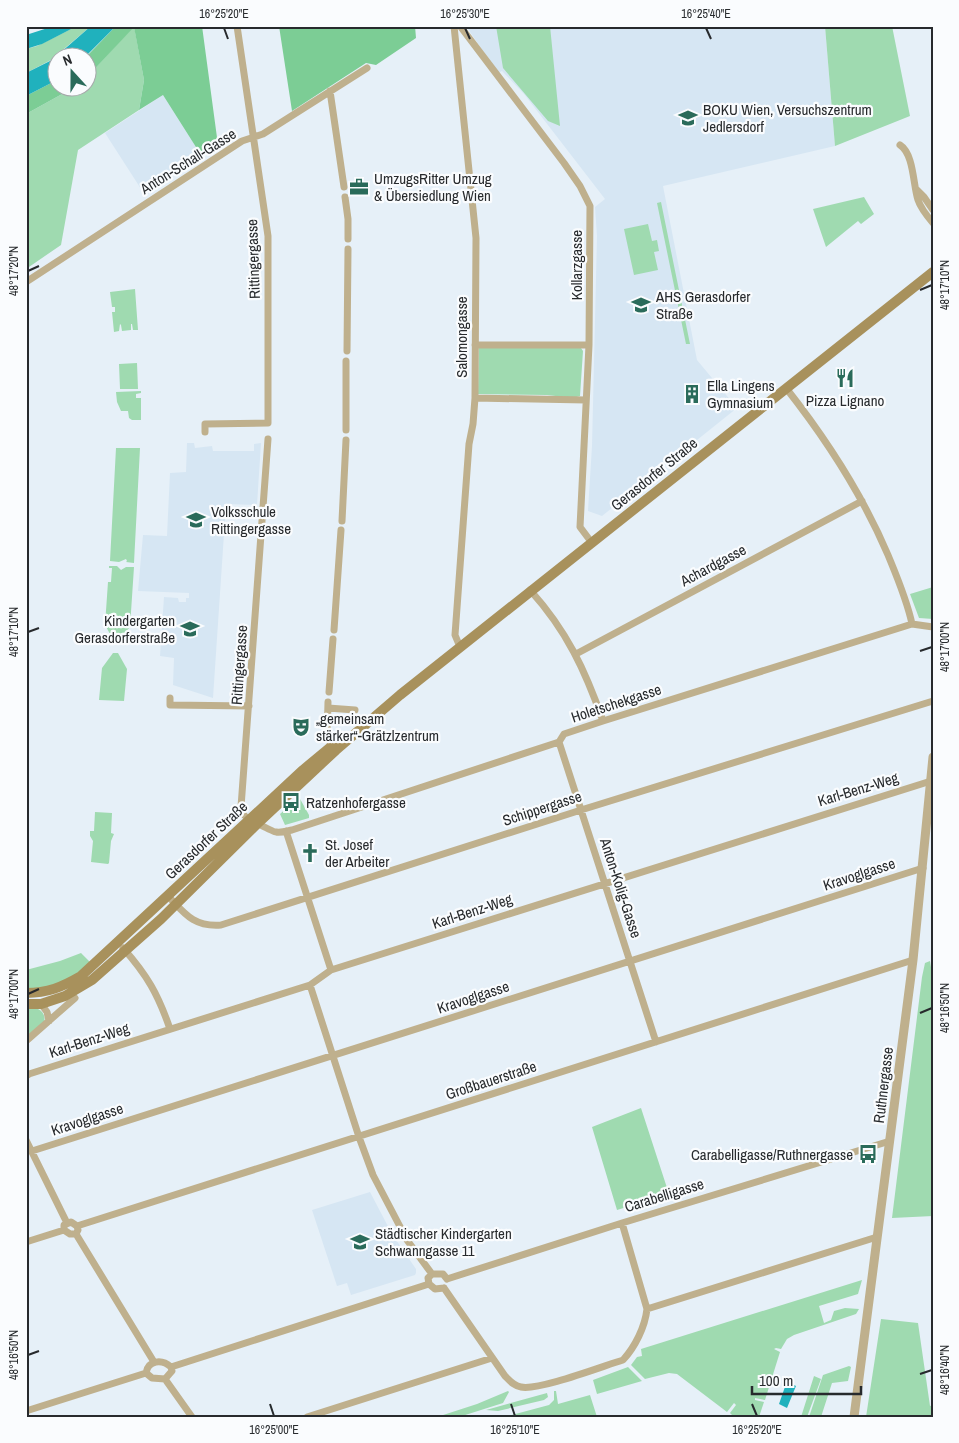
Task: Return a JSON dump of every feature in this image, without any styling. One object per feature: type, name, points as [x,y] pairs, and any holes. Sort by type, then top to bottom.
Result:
[{"type":"main road","name":"Gerasdorfer Straße","points":[[26,1004],[81,976],[334,748],[930,272]]},
{"type":"main road","name":"Gerasdorfer Straße","points":[[41,998],[65,996],[92,980],[161,919],[254,821]]},
{"type":"main road","points":[[26,995],[41,998]]},
{"type":"street","name":"Rittingergasse","points":[[205,432],[205,424],[268,423],[268,236],[237,26]]},
{"type":"street","name":"Salomongasse","points":[[454,26],[476,238],[475,398],[469,444],[455,634],[460,647]]},
{"type":"street","name":"Kollarzgasse","points":[[460,26],[564,163],[580,186],[590,206],[589,345],[580,527],[592,543]]},
{"type":"street","name":"Anton-Schall-Gasse","points":[[26,282],[202,166],[242,141],[263,134],[367,68]]},
{"type":"street","points":[[330,90],[344,187]]},
{"type":"street","points":[[900,145],[907,155],[917,190],[917,198],[922,210],[933,223]]},
{"type":"street","points":[[917,190],[924,196],[933,210]]},
{"type":"street","points":[[345,197],[348,239]]},
{"type":"street","points":[[347,351],[348,249]]},
{"type":"street","points":[[475,345],[589,345]]},
{"type":"street","points":[[346,361],[346,430]]},
{"type":"street","points":[[786,388],[838,459],[862,501],[895,572],[912,624]]},
{"type":"street","points":[[475,398],[586,400]]},
{"type":"street","name":"Rittingergasse","points":[[254,821],[243,814],[241,807],[268,439]]},
{"type":"street","points":[[342,521],[346,440]]},
{"type":"street","name":"Achardgasse","points":[[576,654],[862,501]]},
{"type":"street","points":[[334,630],[341,530]]},
{"type":"street","points":[[530,590],[543,604],[576,654],[603,721]]},
{"type":"street","name":"Holetschekgasse","points":[[286,831],[559,742],[564,734],[603,721],[912,624],[933,627]]},
{"type":"street","points":[[329,692],[333,639]]},
{"type":"street","points":[[170,698],[170,705],[249,706]]},
{"type":"street","name":"Schippergasse","points":[[168,896],[186,915],[194,920],[212,926],[221,925],[581,810],[933,701]]},
{"type":"street","points":[[334,748],[327,738],[328,705],[355,710]]},
{"type":"street","name":"Anton-Kolig-Gasse","points":[[559,742],[656,1042]]},
{"type":"street","name":"Ruthnergasse","points":[[854,1417],[913,960],[933,757]]},
{"type":"street","name":"Karl-Benz-Weg","points":[[26,1076],[310,985],[331,970],[931,781]]},
{"type":"street","points":[[254,821],[277,833],[286,831],[331,970]]},
{"type":"street","name":"Kravoglgasse","points":[[32,1151],[923,868]]},
{"type":"street","points":[[118,943],[150,982],[163,1007],[170,1029]]},
{"type":"street","name":"Großbauerstraße","points":[[76,1230],[358,1137],[913,960]]},
{"type":"street","points":[[310,985],[358,1137],[373,1175],[408,1240],[432,1274]]},
{"type":"street","points":[[41,998],[49,1021]]},
{"type":"street","points":[[26,1042],[75,998]]},
{"type":"street","points":[[26,1140],[67,1223]]},
{"type":"street","name":"Carabelligasse","points":[[447,1279],[890,1141]]},
{"type":"street","points":[[67,1223],[73,1223],[154,1362]]},
{"type":"street","points":[[64,1230],[64,1225],[67,1223]]},
{"type":"street","points":[[444,1288],[492,1358],[513,1384],[524,1388],[548,1383],[623,1360],[629,1354],[646,1321],[647,1309],[622,1223]]},
{"type":"street","points":[[64,1230],[70,1234],[76,1230]]},
{"type":"street","points":[[26,1242],[64,1230]]},
{"type":"street","points":[[647,1309],[877,1237]]},
{"type":"street","points":[[432,1274],[443,1274],[447,1279],[447,1284],[444,1288],[435,1289],[429,1284],[428,1278],[432,1274]]},
{"type":"street","points":[[26,1411],[146,1373],[154,1362],[162,1362],[171,1367],[429,1284]]},
{"type":"street","points":[[307,1417],[492,1358]]},
{"type":"street","points":[[146,1373],[152,1378],[165,1378],[172,1371],[171,1367]]},
{"type":"street","points":[[165,1378],[192,1417]]},
{"type":"shaded area","name":"BOKU Wien, Versuchszentrum Jedlersdorf","points":[[466,26],[825,26],[835,146],[663,186],[697,360],[737,408],[602,516],[588,511],[592,446],[597,236],[595,207],[605,199],[524,94],[502,71],[498,73]]},
{"type":"shaded area","points":[[163,95],[201,155],[190,162],[187,158],[185,159],[188,163],[143,192],[105,133]]},
{"type":"shaded area","name":"Volksschule Rittingergasse","points":[[187,443],[194,443],[195,448],[212,446],[213,451],[254,451],[254,444],[261,443],[257,505],[226,504],[213,698],[173,685],[174,658],[160,656],[164,597],[178,598],[179,602],[186,602],[186,598],[189,598],[189,593],[138,591],[143,535],[167,536],[170,473],[186,472]]},
{"type":"shaded area","name":"Städtischer Kindergarten Schwanngasse 11","points":[[370,1192],[392,1234],[416,1269],[416,1273],[415,1275],[351,1295],[347,1283],[337,1286],[312,1210]]},
{"type":"green space","points":[[77,26],[91,26],[65,48],[48,48],[48,62],[26,73],[26,49],[37,46]]},
{"type":"green space","points":[[116,26],[202,26],[218,145],[201,155],[163,95],[139,110],[144,80],[134,27],[98,65],[98,48],[95,48]]},
{"type":"green space","points":[[134,26],[144,80],[139,110],[78,150],[61,245],[26,269],[26,176],[28,173],[26,114],[55,98],[98,98],[98,65]]},
{"type":"green space","points":[[279,26],[415,26],[416,38],[376,65],[366,63],[292,111]]},
{"type":"green space","points":[[496,26],[550,26],[560,126],[548,121],[503,68]]},
{"type":"green space","points":[[825,26],[892,26],[910,116],[835,146]]},
{"type":"green space","points":[[48,85],[48,98],[55,98],[26,114],[26,96]]},
{"type":"green space","points":[[864,197],[874,214],[861,224],[858,221],[826,247],[813,209]]},
{"type":"green space","points":[[661,202],[690,344],[686,344],[657,203]]},
{"type":"green space","points":[[648,224],[652,241],[657,240],[659,251],[654,252],[658,270],[634,275],[624,229]]},
{"type":"green space","points":[[135,289],[138,330],[133,330],[131,324],[131,330],[122,331],[120,324],[119,331],[114,332],[112,312],[115,312],[115,307],[112,307],[110,292]]},
{"type":"green space","points":[[479,347],[581,348],[583,351],[580,396],[573,398],[547,395],[478,394]]},
{"type":"green space","points":[[137,363],[138,389],[120,389],[119,364]]},
{"type":"green space","points":[[141,391],[141,393],[136,394],[136,398],[141,398],[141,420],[132,420],[129,418],[128,411],[121,411],[117,402],[116,392]]},
{"type":"green space","points":[[116,448],[140,448],[134,563],[126,562],[126,559],[119,562],[110,561]]},
{"type":"green space","points":[[109,566],[117,566],[121,570],[126,567],[134,567],[130,627],[119,641],[114,641],[105,625],[108,582],[111,582],[112,568],[109,568]]},
{"type":"green space","points":[[933,587],[933,619],[919,618],[910,594]]},
{"type":"green space","points":[[113,653],[118,653],[127,669],[124,701],[99,700],[102,668]]},
{"type":"green space","points":[[299,797],[309,818],[285,825],[280,814]]},
{"type":"green space","points":[[95,812],[112,813],[111,833],[114,834],[111,841],[108,864],[91,862],[93,841],[90,831],[94,831]]},
{"type":"green space","points":[[81,953],[91,963],[61,985],[26,992],[26,970]]},
{"type":"green space","points":[[930,961],[933,980],[933,1216],[892,1218],[922,977],[925,963]]},
{"type":"green space","points":[[26,1006],[40,1010],[45,1019],[44,1023],[26,1039]]},
{"type":"green space","points":[[641,1108],[669,1194],[617,1210],[592,1127]]},
{"type":"green space","points":[[862,1280],[858,1294],[819,1306],[824,1323],[831,1320],[834,1311],[845,1308],[859,1309],[856,1314],[794,1335],[787,1339],[781,1349],[774,1349],[780,1352],[765,1400],[755,1398],[755,1400],[764,1402],[759,1417],[734,1417],[730,1413],[736,1405],[734,1403],[727,1412],[677,1374],[669,1373],[645,1379],[631,1365],[637,1357],[642,1356],[641,1349]]},
{"type":"green space","points":[[881,1319],[918,1323],[930,1406],[933,1405],[933,1417],[866,1417]]},
{"type":"green space","points":[[849,1366],[851,1367],[848,1381],[832,1383],[821,1417],[809,1417],[823,1375]]},
{"type":"green space","points":[[628,1367],[642,1381],[597,1394],[593,1380]]},
{"type":"green space","points":[[814,1376],[821,1379],[807,1417],[801,1417]]},
{"type":"green space","points":[[508,1391],[503,1403],[459,1417],[437,1417],[477,1404]]},
{"type":"green space","points":[[554,1391],[556,1391],[558,1404],[590,1395],[597,1417],[531,1417],[530,1415],[524,1417],[504,1417],[549,1405],[554,1400]]},
{"type":"green space","points":[[547,1393],[548,1397],[544,1400],[498,1411],[486,1410]]},
{"type":"water","points":[[54,26],[77,26],[42,44],[26,49],[26,35]]},
{"type":"water","points":[[91,26],[116,26],[94,48],[66,48]]},
{"type":"water","points":[[48,62],[48,85],[26,96],[26,73]]},
{"type":"water","points":[[787,1381],[796,1386],[787,1408],[779,1404]]},
{"type":"place","name":"BOKU Wien, Versuchszentrum Jedlersdorf","points":[[688,118]]},
{"type":"place","name":"UmzugsRitter Umzug & Übersiedlung Wien","points":[[359,187]]},
{"type":"place","name":"AHS Gerasdorfer Straße","points":[[641,305]]},
{"type":"place","name":"Pizza Lignano","points":[[845,378]]},
{"type":"place","name":"Ella Lingens Gymnasium","points":[[692,394]]},
{"type":"place","name":"Volksschule Rittingergasse","points":[[196,520]]},
{"type":"place","name":"Kindergarten Gerasdorferstraße","points":[[190,629]]},
{"type":"place","name":"„gemeinsam stärker“-Grätzlzentrum","points":[[301,727]]},
{"type":"place","name":"Ratzenhofergasse","points":[[291,802]]},
{"type":"place","name":"St. Josef der Arbeiter","points":[[310,853]]},
{"type":"place","name":"Carabelligasse/Ruthnergasse","points":[[868,1154]]},
{"type":"place","name":"Städtischer Kindergarten Schwanngasse 11","points":[[360,1242]]}]
